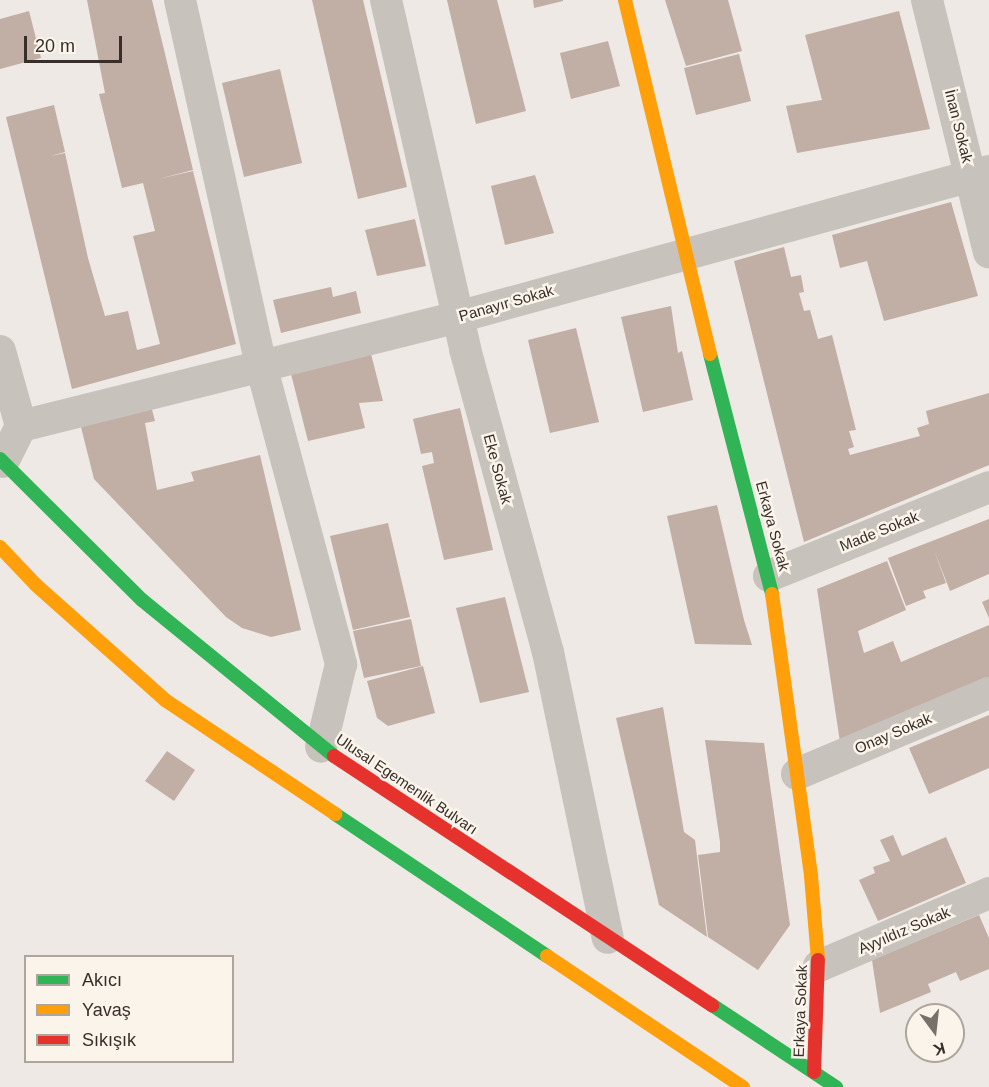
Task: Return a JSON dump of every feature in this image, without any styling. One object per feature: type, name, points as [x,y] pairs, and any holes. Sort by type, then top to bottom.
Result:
[{"type":"main road","name":"Erkaya Sokak","points":[[625,0],[684,254],[769,576],[797,774],[819,966],[814,1072]]},
{"type":"main road","name":"Ulusal Egemenlik Bulvarı","points":[[1,461],[142,600],[321,747],[836,1087]]},
{"type":"main road","points":[[0,548],[36,585],[165,699],[729,1084]]},
{"type":"street","points":[[180,0],[261,365],[341,664],[321,747]]},
{"type":"street","name":"Eke Sokak","points":[[386,0],[458,317],[548,652],[608,938]]},
{"type":"street","name":"İnan Sokak","points":[[927,0],[981,173],[989,252]]},
{"type":"street","name":"Panayır Sokak","points":[[21,426],[458,317],[981,173]]},
{"type":"street","points":[[0,351],[21,426],[1,461]]},
{"type":"street","name":"Made Sokak","points":[[769,576],[989,487]]},
{"type":"street","name":"Onay Sokak","points":[[797,774],[989,693]]},
{"type":"street","name":"Ayyıldız Sokak","points":[[819,966],[989,893]]},
{"type":"building","points":[[87,0],[152,0],[193,170],[158,179],[193,171],[236,344],[72,389],[6,117],[54,105],[65,152],[50,156],[65,153],[88,258],[105,316],[128,311],[137,350],[160,344],[133,236],[155,231],[143,183],[122,188],[99,94],[105,93]]},
{"type":"building","points":[[312,0],[363,0],[407,187],[358,199]]},
{"type":"building","points":[[447,0],[497,0],[526,111],[476,124]]},
{"type":"building","points":[[533,0],[563,0],[563,1],[534,8]]},
{"type":"building","points":[[665,0],[728,0],[742,51],[686,66]]},
{"type":"building","points":[[29,11],[41,58],[0,69],[0,19]]},
{"type":"building","points":[[899,11],[930,129],[797,153],[786,106],[822,100],[805,35]]},
{"type":"building","points":[[608,41],[620,86],[571,99],[560,53]]},
{"type":"building","points":[[739,54],[751,101],[696,115],[684,68]]},
{"type":"building","points":[[280,69],[302,163],[244,177],[222,83]]},
{"type":"building","points":[[535,175],[554,233],[505,245],[491,186]]},
{"type":"building","points":[[951,202],[978,296],[884,321],[867,261],[840,268],[832,235]]},
{"type":"building","points":[[415,219],[426,266],[377,276],[365,230]]},
{"type":"building","points":[[784,247],[791,277],[801,275],[804,292],[799,293],[804,311],[810,310],[818,339],[832,335],[856,430],[849,431],[854,447],[848,449],[850,455],[920,436],[917,428],[929,424],[926,411],[989,393],[989,465],[804,542],[734,261]]},
{"type":"building","points":[[331,287],[333,297],[356,291],[361,313],[281,333],[273,300]]},
{"type":"building","points":[[671,306],[678,353],[682,351],[693,400],[643,412],[621,317]]},
{"type":"building","points":[[576,328],[599,422],[550,433],[528,340]]},
{"type":"building","points":[[369,346],[383,401],[359,403],[365,428],[308,441],[289,366]]},
{"type":"building","points":[[150,402],[155,421],[145,423],[157,490],[194,481],[191,472],[260,455],[301,630],[271,637],[242,628],[226,617],[94,479],[80,423]]},
{"type":"building","points":[[460,408],[493,550],[444,560],[422,466],[434,463],[432,452],[421,454],[413,419]]},
{"type":"building","points":[[717,505],[752,645],[695,644],[667,516]]},
{"type":"building","points":[[989,519],[989,574],[950,591],[934,550],[946,583],[923,591],[926,598],[906,606],[888,558]]},
{"type":"building","points":[[388,523],[410,617],[353,630],[330,536]]},
{"type":"building","points":[[887,561],[906,610],[858,631],[864,653],[893,641],[901,662],[989,625],[989,679],[840,742],[817,589]]},
{"type":"building","points":[[505,597],[529,692],[480,703],[456,608]]},
{"type":"building","points":[[989,599],[989,618],[982,602]]},
{"type":"building","points":[[411,619],[421,666],[364,678],[353,631]]},
{"type":"building","points":[[423,666],[435,713],[388,726],[377,718],[367,681]]},
{"type":"building","points":[[663,707],[684,832],[695,840],[707,937],[659,905],[616,718]]},
{"type":"building","points":[[989,715],[989,768],[929,794],[909,748]]},
{"type":"building","points":[[705,740],[764,743],[790,925],[758,970],[708,937],[698,855],[720,852],[720,842]]},
{"type":"building","points":[[167,751],[195,770],[174,801],[145,781]]},
{"type":"building","points":[[893,835],[902,856],[946,837],[966,883],[878,921],[859,880],[875,873],[873,867],[890,861],[880,840]]},
{"type":"building","points":[[979,915],[989,938],[989,969],[960,981],[956,972],[928,984],[931,992],[880,1013],[872,960]]},
{"type":"traffic: fast","points":[[710,354],[772,594]]},
{"type":"traffic: fast","points":[[0,459],[142,600],[334,756]]},
{"type":"traffic: fast","points":[[335,814],[547,956]]},
{"type":"traffic: fast","points":[[712,1005],[836,1087]]},
{"type":"traffic: slow","points":[[625,0],[710,354]]},
{"type":"traffic: slow","points":[[0,547],[36,585],[165,700],[335,814]]},
{"type":"traffic: slow","points":[[772,594],[811,876],[818,960]]},
{"type":"traffic: slow","points":[[547,956],[743,1087]]},
{"type":"traffic: jam","points":[[334,756],[712,1005]]},
{"type":"traffic: jam","points":[[814,1072],[818,960]]}]
